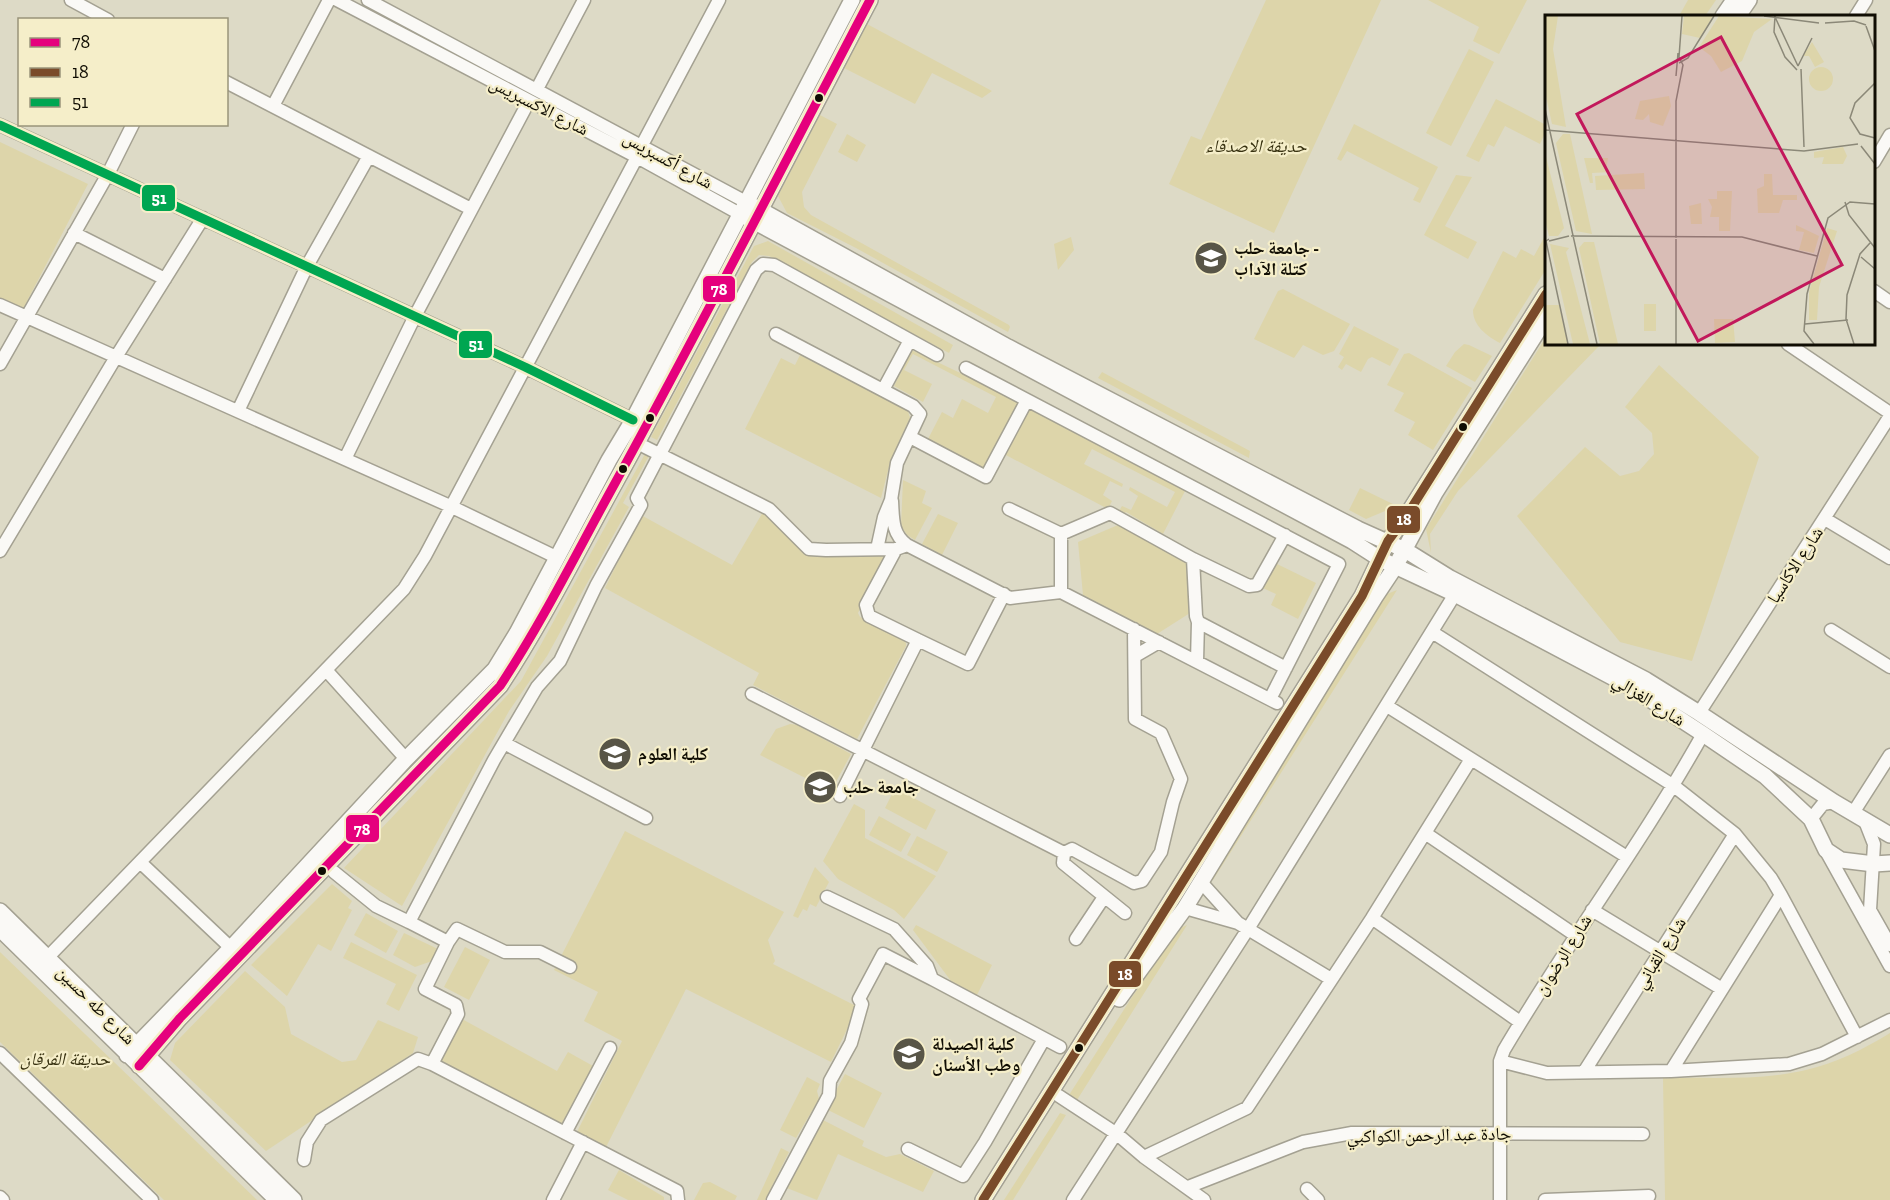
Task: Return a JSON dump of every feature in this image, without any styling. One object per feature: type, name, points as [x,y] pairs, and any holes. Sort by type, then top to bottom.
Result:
[{"type":"main road","points":[[277,1200],[132,1050],[231,948],[406,759],[495,669],[633,420],[852,0]]},
{"type":"main road","points":[[144,1061],[189,1009],[500,686],[526,648],[579,553],[870,0]]},
{"type":"main road","points":[[1724,15],[1734,0]]},
{"type":"main road","points":[[1739,15],[1749,0]]},
{"type":"main road","points":[[743,208],[758,216]]},
{"type":"main road","name":"شارع الغزالي","points":[[758,216],[1358,529],[1405,550],[1450,578],[1646,680],[1834,802],[1890,835]]},
{"type":"main road","name":"شارع الغزالي","points":[[758,216],[1380,559],[1431,581],[1631,687],[1765,776],[1811,819],[1826,850]]},
{"type":"main road","points":[[983,1200],[1362,596],[1388,542],[1545,296]]},
{"type":"main road","points":[[993,1200],[1114,1006],[1185,908],[1395,567],[1436,493],[1545,320]]},
{"type":"main road","points":[[598,481],[612,488]]},
{"type":"main road","points":[[1826,850],[1841,860],[1874,864],[1890,863]]},
{"type":"main road","name":"شارع طه حسين","points":[[0,911],[48,957],[132,1050]]},
{"type":"main road","name":"شارع طه حسين","points":[[0,929],[132,1050]]},
{"type":"main road","name":"شارع طه حسين","points":[[144,1061],[294,1200]]},
{"type":"street","points":[[273,106],[329,0]]},
{"type":"street","name":"شارع الاكسبريس","points":[[337,0],[529,101],[640,151]]},
{"type":"street","name":"شارع أكسبريس","points":[[368,0],[537,89],[640,151],[743,208]]},
{"type":"street","points":[[537,89],[584,0]]},
{"type":"street","points":[[48,957],[404,589],[425,556],[719,0]]},
{"type":"street","points":[[1857,15],[1866,0]]},
{"type":"street","points":[[74,1],[104,18]]},
{"type":"street","points":[[228,83],[471,209]]},
{"type":"street","points":[[345,459],[415,316],[529,101]]},
{"type":"street","points":[[0,125],[525,367],[633,420]]},
{"type":"street","points":[[0,364],[108,174],[132,126]]},
{"type":"street","points":[[1875,160],[1890,135]]},
{"type":"street","points":[[238,411],[307,266],[369,156]]},
{"type":"street","points":[[2,544],[203,218]]},
{"type":"street","points":[[74,233],[165,279]]},
{"type":"street","points":[[409,922],[504,743],[537,687],[560,661],[596,586],[640,505],[637,498],[659,454],[756,270],[763,264],[774,266],[937,355]]},
{"type":"street","points":[[1875,292],[1890,302]]},
{"type":"street","points":[[0,305],[450,506],[558,558]]},
{"type":"street","points":[[776,334],[913,406],[920,414],[897,463],[891,500],[884,516],[877,549]]},
{"type":"street","points":[[883,390],[910,340]]},
{"type":"street","points":[[1789,345],[1890,414]]},
{"type":"street","points":[[645,447],[769,509],[809,549],[901,547],[1010,598],[1061,592],[1273,701],[1286,668],[1339,564],[966,368]]},
{"type":"street","points":[[910,437],[986,477],[1027,400]]},
{"type":"street","name":"شارع الاكاسيا","points":[[1699,713],[1890,414]]},
{"type":"street","points":[[891,500],[894,530],[901,547],[866,605],[869,616],[968,664],[1004,594]]},
{"type":"street","points":[[1009,509],[1061,534],[1110,513],[1249,586],[1257,585],[1285,535]]},
{"type":"street","points":[[1825,519],[1890,558]]},
{"type":"street","points":[[1061,534],[1061,592]]},
{"type":"street","points":[[1193,558],[1198,622],[1197,661]]},
{"type":"street","points":[[1072,1200],[1117,1134],[1243,926],[1387,706],[1455,594]]},
{"type":"street","points":[[1198,622],[1286,668]]},
{"type":"street","points":[[1064,853],[1072,849],[1134,883],[1142,881],[1161,852],[1180,779],[1161,733],[1135,719],[1134,629]]},
{"type":"street","points":[[1831,630],[1890,667]]},
{"type":"street","points":[[1432,632],[1674,786],[1736,834],[1781,895],[1857,1036]]},
{"type":"street","points":[[840,796],[918,640]]},
{"type":"street","points":[[1135,656],[1159,642]]},
{"type":"street","points":[[326,670],[406,759]]},
{"type":"street","points":[[752,694],[1064,853]]},
{"type":"street","points":[[1387,706],[1627,857]]},
{"type":"street","name":"شارع الرضوان","points":[[1500,1200],[1500,1061],[1520,1022],[1674,786],[1703,734]]},
{"type":"street","points":[[504,743],[646,818]]},
{"type":"street","points":[[1890,755],[1859,817],[1874,844],[1870,910],[1890,945]]},
{"type":"street","points":[[1144,1157],[1247,1108],[1372,918],[1471,759]]},
{"type":"street","points":[[1811,819],[1823,804],[1834,802]]},
{"type":"street","points":[[1425,833],[1575,935]]},
{"type":"street","name":"شارع القباني","points":[[1584,1072],[1736,834]]},
{"type":"street","points":[[1826,850],[1890,966]]},
{"type":"street","points":[[1064,853],[1063,863],[1125,913]]},
{"type":"street","points":[[140,862],[231,948]]},
{"type":"street","points":[[334,872],[376,906],[448,942]]},
{"type":"street","points":[[1201,882],[1243,926]]},
{"type":"street","points":[[1671,1071],[1781,895]]},
{"type":"street","points":[[827,897],[894,929],[927,966],[932,979]]},
{"type":"street","points":[[1076,939],[1104,897]]},
{"type":"street","points":[[1185,908],[1243,926],[1331,979]]},
{"type":"street","points":[[1592,910],[1722,989]]},
{"type":"street","points":[[1372,918],[1520,1022]]},
{"type":"street","points":[[432,1064],[458,1014],[456,1005],[425,989],[448,942],[457,929],[505,951],[540,952],[570,968]]},
{"type":"street","points":[[773,1200],[829,1095],[830,1081],[851,1043],[862,1004],[859,999],[883,954],[1060,1047]]},
{"type":"street","points":[[1500,1061],[1547,1073],[1671,1071],[1789,1064],[1822,1054],[1890,1020]]},
{"type":"street","points":[[908,1149],[963,1176],[986,1142],[1044,1039]]},
{"type":"street","points":[[565,1133],[610,1048]]},
{"type":"street","points":[[0,1053],[152,1200]]},
{"type":"street","points":[[304,1160],[307,1142],[321,1120],[418,1059],[432,1064],[677,1191],[678,1200]]},
{"type":"street","points":[[1059,1096],[1117,1134],[1144,1157],[1204,1200]]},
{"type":"street","name":"جادة عبد الرحمن الكواكبي","points":[[1188,1187],[1303,1142],[1342,1135],[1363,1133],[1643,1134]]},
{"type":"street","points":[[553,1200],[583,1142]]},
{"type":"street","points":[[1307,1190],[1318,1200]]},
{"type":"street","points":[[1545,1200],[1649,1196]]},
{"type":"green space","name":"حديقة الاصدقاء","points":[[1266,0],[1381,0],[1274,233],[1169,184],[1191,136],[1201,140]]},
{"type":"green space","points":[[1428,0],[1527,0],[1499,54],[1473,41],[1479,27]]},
{"type":"green space","points":[[1688,0],[1716,0],[1706,15],[1680,15]]},
{"type":"green space","points":[[867,24],[992,91],[982,98],[932,73],[915,104],[844,68]]},
{"type":"green space","points":[[1469,49],[1494,62],[1451,146],[1426,133]]},
{"type":"green space","points":[[1496,99],[1545,124],[1545,133],[1540,144],[1505,126],[1494,147],[1488,144],[1479,162],[1466,156]]},
{"type":"green space","points":[[820,115],[837,124],[802,192],[804,207],[811,215],[1009,325],[1008,332],[856,248],[787,213],[778,196]]},
{"type":"green space","points":[[1354,124],[1438,167],[1420,203],[1413,200],[1419,188],[1347,151],[1341,161],[1337,159]]},
{"type":"green space","points":[[847,134],[866,145],[857,162],[838,152]]},
{"type":"green space","points":[[0,142],[88,184],[23,309],[0,299]]},
{"type":"green space","points":[[1456,175],[1472,177],[1445,226],[1477,242],[1468,259],[1424,235]]},
{"type":"green space","points":[[1545,236],[1545,271],[1500,343],[1478,326],[1473,310],[1503,251],[1516,258],[1521,249],[1534,256]]},
{"type":"green space","points":[[1071,237],[1074,250],[1058,270],[1054,244]]},
{"type":"green space","points":[[768,241],[953,345],[949,353],[769,256],[759,255],[752,262],[657,440],[651,437],[754,246]]},
{"type":"green space","points":[[1283,289],[1350,324],[1334,351],[1323,355],[1303,345],[1294,358],[1254,339],[1278,291]]},
{"type":"green space","points":[[1354,326],[1399,349],[1390,366],[1372,357],[1368,359],[1361,372],[1346,364],[1342,370],[1338,367],[1344,357],[1339,354]]},
{"type":"green space","points":[[1545,339],[1545,345],[1600,345],[1458,491],[1430,534],[1431,553],[1426,529]]},
{"type":"green space","points":[[1464,344],[1492,356],[1475,382],[1446,366],[1455,352]]},
{"type":"green space","points":[[912,350],[1019,401],[984,468],[928,439],[942,412],[953,418],[962,399],[988,413],[996,397],[913,354],[904,370],[932,384],[923,402],[894,386]]},
{"type":"green space","points":[[1409,353],[1472,388],[1433,450],[1408,435],[1415,422],[1394,411],[1404,393],[1387,385],[1404,354]]},
{"type":"green space","points":[[800,355],[908,411],[910,418],[891,459],[881,498],[745,429],[781,358],[795,365]]},
{"type":"green space","points":[[1659,365],[1759,457],[1692,661],[1620,642],[1517,516],[1585,447],[1620,476],[1639,471],[1654,454],[1652,433],[1625,407]]},
{"type":"green space","points":[[1102,372],[1250,451],[1249,458],[1098,378]]},
{"type":"green space","points":[[1028,408],[1185,491],[1163,534],[1126,512],[1124,514],[1119,511],[1122,506],[1131,510],[1138,496],[1129,490],[1130,487],[1167,507],[1175,492],[1092,449],[1084,464],[1123,484],[1122,487],[1110,481],[1103,495],[1112,501],[1108,509],[1004,454]]},
{"type":"green space","points":[[646,452],[650,454],[623,503],[629,507],[547,656],[509,711],[402,906],[344,868],[521,681]]},
{"type":"green space","points":[[903,480],[926,491],[922,503],[932,508],[915,540],[907,535],[901,526]]},
{"type":"green space","points":[[1360,488],[1397,506],[1366,519],[1349,510]]},
{"type":"green space","points":[[763,512],[809,553],[819,557],[887,554],[858,613],[860,617],[903,639],[906,646],[857,739],[753,685],[759,673],[605,588],[641,515],[732,565]]},
{"type":"green space","points":[[938,514],[958,523],[942,555],[922,544]]},
{"type":"green space","points":[[1118,525],[1186,561],[1190,613],[1157,634],[1083,595],[1078,542]]},
{"type":"green space","points":[[1275,563],[1316,583],[1298,619],[1271,605],[1276,594],[1263,588]]},
{"type":"green space","points":[[1397,590],[1213,880],[1212,876],[1378,603],[1387,594]]},
{"type":"green space","points":[[790,724],[798,725],[851,754],[831,791],[760,755],[776,729]]},
{"type":"green space","points":[[895,788],[936,810],[926,830],[885,808]]},
{"type":"green space","points":[[854,804],[865,810],[865,838],[936,876],[904,919],[894,910],[838,879],[823,861]]},
{"type":"green space","points":[[879,816],[911,834],[901,852],[869,835]]},
{"type":"green space","points":[[625,831],[784,912],[768,940],[775,961],[773,964],[858,1007],[831,1062],[686,989],[605,1149],[576,1134],[622,1041],[584,1021],[598,992],[554,970]]},
{"type":"green space","points":[[917,836],[948,852],[937,872],[907,855]]},
{"type":"green space","points":[[815,867],[829,882],[816,907],[810,904],[807,911],[803,909],[798,918],[793,916]]},
{"type":"green space","points":[[332,884],[352,901],[348,908],[352,910],[331,951],[318,944],[287,996],[251,965]]},
{"type":"green space","points":[[366,913],[398,931],[386,953],[354,935]]},
{"type":"green space","points":[[916,925],[992,965],[977,995],[951,981],[913,930]]},
{"type":"green space","points":[[1187,925],[1077,1100],[1069,1095],[1132,997],[1180,928]]},
{"type":"green space","points":[[404,933],[438,949],[432,961],[415,967],[393,955]]},
{"type":"green space","points":[[351,942],[417,975],[399,1011],[386,1004],[396,984],[343,958]]},
{"type":"green space","points":[[465,947],[490,960],[469,1000],[444,987]]},
{"type":"green space","name":"حديقة الفرقان","points":[[0,952],[257,1200],[164,1200],[0,1042]]},
{"type":"green space","points":[[245,971],[285,1007],[291,1034],[342,1062],[356,1060],[378,1020],[418,1037],[413,1053],[266,1151],[170,1060],[175,1043]]},
{"type":"green space","points":[[462,1019],[557,1071],[568,1052],[593,1066],[561,1125],[440,1060]]},
{"type":"green space","points":[[1890,1033],[1890,1200],[1665,1200],[1663,1078],[1735,1078],[1789,1073],[1839,1059]]},
{"type":"green space","points":[[845,1074],[882,1093],[864,1128],[826,1109]]},
{"type":"green space","points":[[807,1077],[820,1084],[817,1091],[819,1099],[796,1138],[780,1130]]},
{"type":"green space","points":[[1060,1113],[1066,1115],[1013,1200],[1004,1200]]},
{"type":"green space","points":[[821,1119],[864,1141],[862,1146],[886,1157],[900,1154],[934,1171],[923,1192],[838,1154],[817,1200],[787,1188]]},
{"type":"green space","points":[[781,1148],[789,1152],[765,1200],[757,1200]]},
{"type":"green space","points":[[619,1170],[664,1197],[664,1200],[628,1200],[608,1190]]},
{"type":"green space","points":[[710,1182],[737,1196],[735,1200],[694,1200],[703,1183]]},
{"type":"transit line","name":"78","points":[[139,1066],[180,1018],[500,686],[545,612],[647,425],[870,0]]},
{"type":"transit line","name":"51","points":[[0,125],[525,367],[633,420]]},
{"type":"transit line","name":"18","points":[[983,1200],[1362,596],[1388,541],[1407,515],[1545,296]]},
{"type":"place","name":"جامعة حلب - كتلة الآداب","points":[[1211,258]]},
{"type":"place","name":"كلية العلوم","points":[[615,754]]},
{"type":"place","name":"جامعة حلب","points":[[820,787]]},
{"type":"place","name":"كلية الصيدلة وطب الأسنان","points":[[909,1054]]}]
